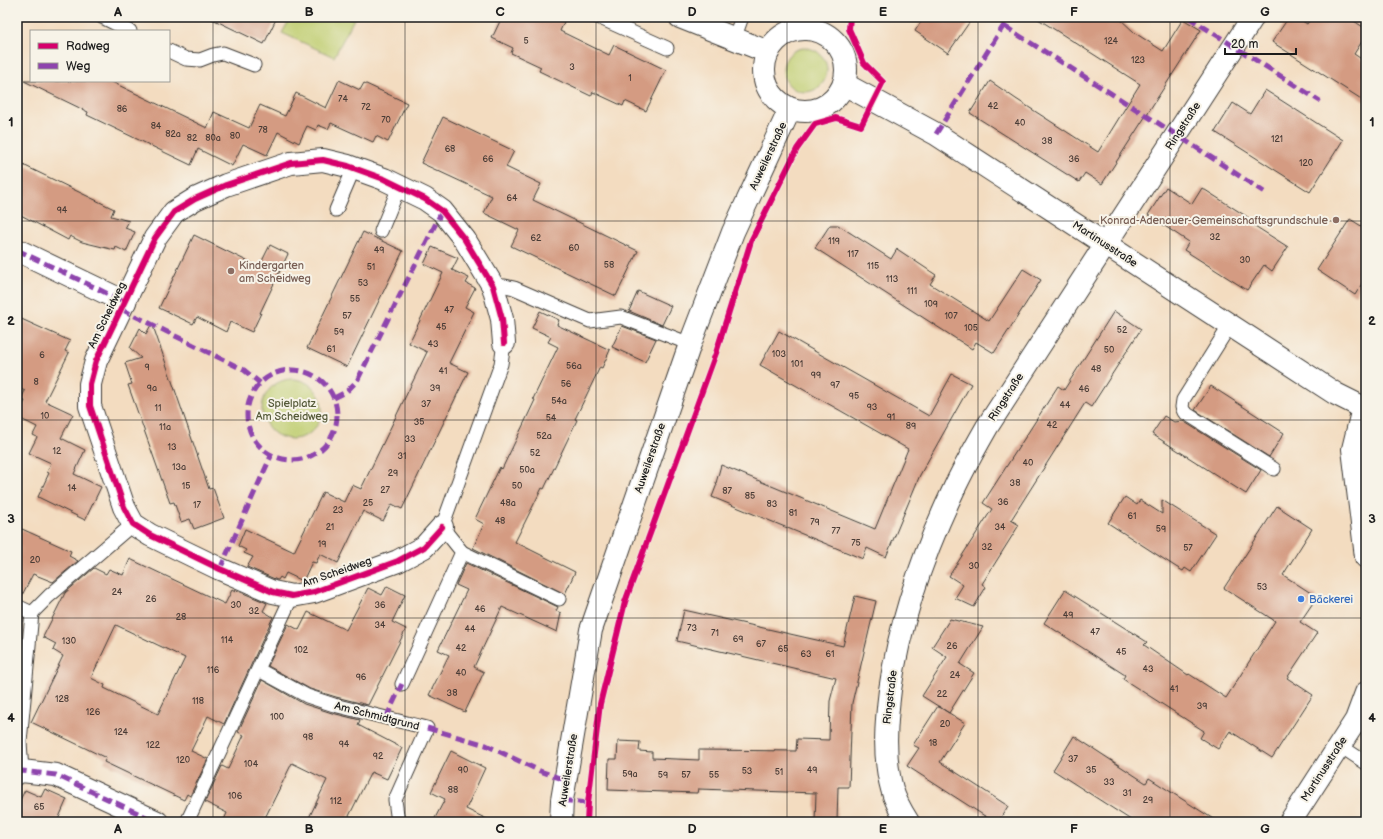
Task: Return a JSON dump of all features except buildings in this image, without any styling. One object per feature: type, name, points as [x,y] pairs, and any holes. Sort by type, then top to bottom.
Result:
[{"type":"street","points":[[680,17],[768,52]]},
{"type":"street","name":"Ringstraße","points":[[908,822],[898,806],[892,790],[888,768],[886,734],[889,703],[894,664],[902,630],[912,594],[937,526],[950,497],[987,427],[1253,17]]},
{"type":"street","points":[[815,23],[841,49],[846,66],[844,84],[832,102],[812,111],[790,109],[776,100],[766,85],[764,68],[768,52],[779,38],[794,30],[815,23]]},
{"type":"street","name":"Martinusstraße","points":[[844,84],[936,134],[1336,394],[1365,408],[1353,449],[1366,557]]},
{"type":"street","name":"Auweilerstraße","points":[[561,822],[562,800],[591,630],[690,344],[733,232],[790,109]]},
{"type":"street","name":"Am Scheidweg","points":[[442,527],[424,547],[398,561],[314,592],[292,596],[273,592],[220,569],[150,535],[133,524],[124,507],[90,406],[90,384],[96,361],[155,238],[174,212],[195,198],[226,185],[292,163],[323,160],[354,168],[399,187],[425,199],[442,211],[465,240],[493,286],[502,318],[504,344]]},
{"type":"street","name":"Am Scheidweg","points":[[17,250],[125,302]]},
{"type":"street","name":"Martinusstraße","points":[[1290,822],[1356,720],[1366,693]]},
{"type":"street","points":[[19,772],[56,775],[132,817],[156,822]]},
{"type":"lane","points":[[102,17],[128,30]]},
{"type":"lane","points":[[598,17],[667,48]]},
{"type":"lane","points":[[734,39],[742,17]]},
{"type":"lane","points":[[170,51],[186,59],[200,60],[223,53],[254,65]]},
{"type":"lane","points":[[336,210],[354,168]]},
{"type":"lane","points":[[381,231],[399,187]]},
{"type":"lane","points":[[493,286],[514,288],[590,321],[621,317],[690,344]]},
{"type":"lane","points":[[1230,325],[1183,400],[1182,407],[1184,412],[1274,469]]},
{"type":"lane","name":"Am Scheidweg","points":[[442,527],[501,364],[504,344]]},
{"type":"lane","points":[[19,772],[18,742],[32,613],[49,596],[133,524]]},
{"type":"lane","points":[[442,527],[462,552],[559,599]]},
{"type":"lane","points":[[402,684],[462,552]]},
{"type":"lane","points":[[187,822],[259,670],[292,596]]},
{"type":"lane","points":[[17,606],[32,613]]},
{"type":"lane","name":"Am Schmidtgrund","points":[[259,670],[307,696],[334,705],[427,728],[395,800],[398,822]]},
{"type":"lane","points":[[1340,745],[1366,763]]},
{"type":"green space","points":[[291,17],[348,17],[354,19],[334,57],[282,33]]},
{"type":"green space","points":[[801,48],[809,48],[814,49],[821,54],[826,61],[826,79],[821,86],[814,91],[801,92],[793,89],[786,82],[783,74],[783,66],[786,58],[793,51]]},
{"type":"green space","name":"Spielplatz Am Scheidweg","points":[[286,379],[298,379],[309,384],[317,392],[322,403],[320,421],[309,434],[298,439],[286,439],[275,434],[267,426],[262,415],[262,403],[267,392],[275,384]]},
{"type":"green space","points":[[1366,736],[1366,753],[1358,748]]},
{"type":"marked path","points":[[936,134],[1009,17]]},
{"type":"marked path","points":[[1188,17],[1320,101]]},
{"type":"marked path","points":[[1004,26],[1177,135],[1264,192]]},
{"type":"marked path","points":[[334,398],[346,392],[357,381],[442,211]]},
{"type":"marked path","points":[[17,250],[125,302]]},
{"type":"marked path","points":[[121,309],[244,370],[260,383]]},
{"type":"marked path","points":[[292,370],[309,373],[324,383],[334,398],[337,415],[334,432],[324,447],[309,457],[292,460],[275,457],[260,447],[250,432],[247,415],[250,398],[260,383],[275,373],[292,370]]},
{"type":"marked path","points":[[220,569],[271,456]]},
{"type":"marked path","points":[[386,718],[402,684]]},
{"type":"marked path","points":[[427,728],[486,745],[540,771],[565,780]]},
{"type":"marked path","points":[[17,773],[22,771],[56,775],[157,822]]},
{"type":"marked path","points":[[562,800],[588,803]]},
{"type":"cycle path","points":[[587,822],[600,704],[625,602],[716,353],[751,241],[797,149],[815,124],[836,118],[861,126],[883,82],[864,63],[849,29],[850,17]]},
{"type":"cycle path","points":[[442,527],[424,547],[398,561],[314,592],[292,596],[273,592],[220,569],[150,535],[133,524],[124,507],[90,406],[90,384],[96,361],[155,238],[174,212],[195,199],[226,185],[291,163],[323,160],[348,166],[384,179],[425,199],[442,211],[465,240],[493,286],[502,319],[504,343]]},
{"type":"place","name":"Konrad-Adenauer-Gemeinschaftsgrundschule","points":[[1336,220]]},
{"type":"place","name":"Kindergarten am Scheidweg","points":[[231,271]]},
{"type":"place","name":"Bäckerei","points":[[1301,599]]}]
